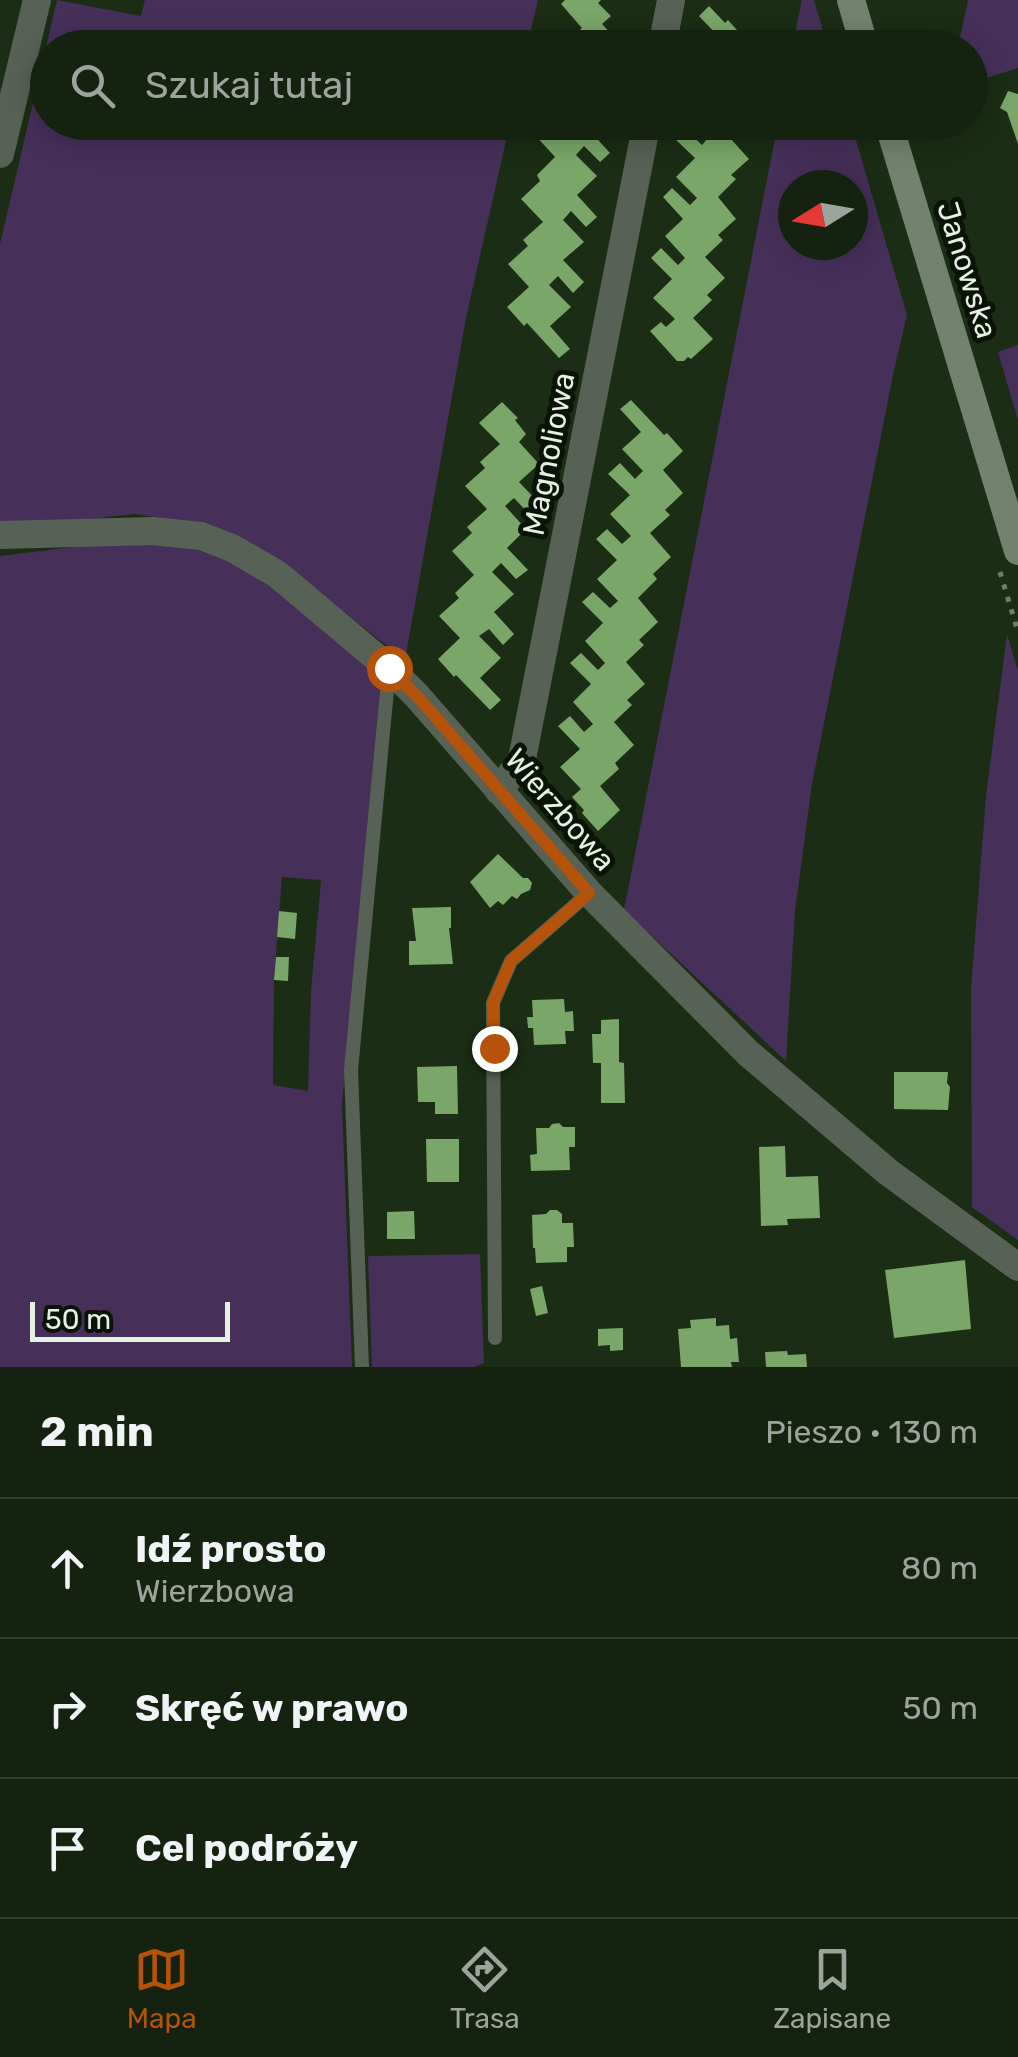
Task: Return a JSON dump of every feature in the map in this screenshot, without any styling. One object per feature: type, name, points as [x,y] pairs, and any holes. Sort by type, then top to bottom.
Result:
[{"type":"main road","points":[[851,0],[860,30]]},
{"type":"main road","name":"Janowska","points":[[893,140],[1018,551]]},
{"type":"street","points":[[0,154],[37,0]]},
{"type":"street","points":[[665,30],[671,0]]},
{"type":"street","name":"Magnoliowa","points":[[499,791],[522,759],[643,140]]},
{"type":"street","name":"Wierzbowa","points":[[0,536],[153,531],[201,536],[232,548],[277,574],[417,696],[589,893],[748,1053],[888,1172],[1018,1268]]},
{"type":"lane","points":[[362,1367],[350,1070],[389,668]]},
{"type":"lane","points":[[495,1338],[493,1003],[511,961],[589,893]]},
{"type":"shaded area","points":[[57,0],[141,16],[145,0],[538,0],[531,30],[50,30]]},
{"type":"shaded area","points":[[802,0],[814,0],[823,30],[796,30]]},
{"type":"shaded area","points":[[968,0],[1018,0],[1018,68],[988,78],[988,30],[962,30]]},
{"type":"shaded area","points":[[30,116],[30,140],[506,140],[466,318],[405,660],[302,579],[214,526],[135,514],[0,529],[0,244]]},
{"type":"shaded area","points":[[775,140],[856,140],[865,170],[778,170],[778,260],[868,260],[868,181],[907,315],[812,784],[795,911],[786,1061],[624,910]]},
{"type":"shaded area","points":[[1018,345],[1018,420],[998,352]]},
{"type":"shaded area","points":[[176,542],[256,571],[367,666],[380,687],[342,1105],[352,1367],[0,1367],[0,556],[99,544]],"holes":[[[282,877],[321,880],[311,991],[308,1091],[273,1085],[274,980]]]},
{"type":"shaded area","points":[[1007,634],[1018,671],[1018,1240],[972,1207],[971,989],[986,796]]},
{"type":"shaded area","points":[[480,1254],[484,1363],[474,1367],[372,1367],[368,1256]]},
{"type":"building","points":[[565,0],[601,0],[598,3],[611,16],[602,24],[608,30],[580,30],[561,4]]},
{"type":"building","points":[[709,6],[737,30],[712,30],[699,16]]},
{"type":"building","points":[[1008,91],[1018,94],[1018,144],[1007,112],[1000,108]]},
{"type":"building","points":[[539,140],[598,140],[610,153],[600,162],[584,146],[576,155],[597,176],[577,195],[597,217],[586,227],[571,211],[563,220],[584,242],[563,260],[584,282],[573,293],[558,276],[549,285],[571,307],[550,326],[570,349],[559,358],[507,307],[529,287],[508,264],[528,246],[523,240],[543,222],[521,199],[540,181],[537,175],[555,157]]},
{"type":"building","points":[[676,140],[697,140],[702,145],[706,140],[732,140],[749,159],[731,175],[736,179],[718,197],[736,219],[718,235],[723,240],[705,257],[725,278],[707,295],[712,300],[693,318],[713,339],[691,359],[677,361],[650,331],[661,322],[666,327],[675,319],[653,298],[672,279],[651,258],[661,248],[678,265],[685,258],[665,236],[683,219],[663,197],[672,188],[690,205],[697,198],[676,177],[695,158]]},
{"type":"building","points":[[631,400],[683,451],[663,470],[683,493],[665,510],[670,515],[650,533],[671,557],[653,574],[657,579],[638,598],[658,622],[639,640],[644,645],[626,662],[645,684],[627,700],[632,705],[614,722],[634,745],[615,763],[619,769],[600,786],[620,810],[598,831],[572,797],[581,789],[560,767],[580,749],[558,726],[570,716],[584,732],[593,724],[573,702],[591,684],[570,663],[581,653],[598,670],[605,663],[585,641],[603,623],[582,602],[593,592],[610,608],[618,601],[597,579],[617,560],[596,539],[607,529],[622,544],[631,536],[610,514],[630,495],[608,474],[620,463],[635,479],[643,471],[622,449],[641,432],[620,409]]},
{"type":"building","points":[[502,402],[518,418],[515,420],[526,434],[519,442],[539,464],[519,482],[540,504],[530,515],[514,498],[505,506],[526,529],[507,548],[528,570],[516,579],[501,563],[492,572],[514,594],[494,612],[514,634],[503,645],[489,629],[479,636],[501,658],[480,678],[501,700],[490,710],[438,659],[460,638],[439,616],[459,598],[455,593],[474,575],[452,551],[472,533],[467,527],[487,509],[465,486],[485,468],[480,462],[500,444],[479,423]]},
{"type":"building","points":[[498,854],[532,883],[530,890],[517,899],[512,896],[503,905],[498,901],[490,908],[470,882]]},
{"type":"building","points":[[451,907],[453,964],[409,965],[409,941],[416,941],[412,908]]},
{"type":"building","points":[[279,911],[297,913],[295,939],[277,937]]},
{"type":"building","points":[[276,957],[289,957],[288,981],[274,980]]},
{"type":"building","points":[[564,999],[565,1012],[573,1011],[574,1031],[565,1031],[566,1044],[534,1045],[533,1028],[528,1028],[527,1017],[533,1017],[532,1000]]},
{"type":"building","points":[[619,1019],[619,1062],[624,1063],[625,1103],[601,1103],[601,1063],[593,1063],[592,1034],[601,1034],[601,1020]]},
{"type":"building","points":[[457,1066],[458,1114],[435,1114],[435,1102],[418,1102],[417,1067]]},
{"type":"building","points":[[894,1072],[948,1072],[948,1110],[894,1109]]},
{"type":"building","points":[[559,1123],[575,1127],[575,1147],[569,1147],[570,1170],[531,1171],[530,1155],[537,1154],[536,1128]]},
{"type":"building","points":[[426,1139],[459,1139],[459,1182],[427,1182]]},
{"type":"building","points":[[785,1146],[786,1177],[818,1176],[820,1218],[787,1219],[788,1225],[761,1226],[759,1147]]},
{"type":"building","points":[[550,1210],[562,1214],[562,1223],[573,1223],[574,1247],[567,1247],[567,1262],[536,1263],[532,1215]]},
{"type":"building","points":[[414,1211],[415,1239],[387,1239],[387,1212]]},
{"type":"building","points":[[965,1260],[971,1329],[894,1338],[885,1270]]},
{"type":"building","points":[[542,1286],[548,1313],[536,1316],[530,1289]]},
{"type":"building","points":[[716,1318],[716,1326],[729,1325],[730,1339],[737,1338],[739,1362],[731,1362],[732,1367],[681,1367],[678,1329],[691,1328],[690,1320]]},
{"type":"building","points":[[623,1328],[623,1350],[610,1351],[610,1345],[598,1346],[598,1329]]},
{"type":"building","points":[[787,1351],[788,1355],[806,1354],[807,1367],[766,1367],[765,1352]]},
{"type":"route","points":[[389,668],[589,893],[511,961],[493,1003],[494,1048]]}]
